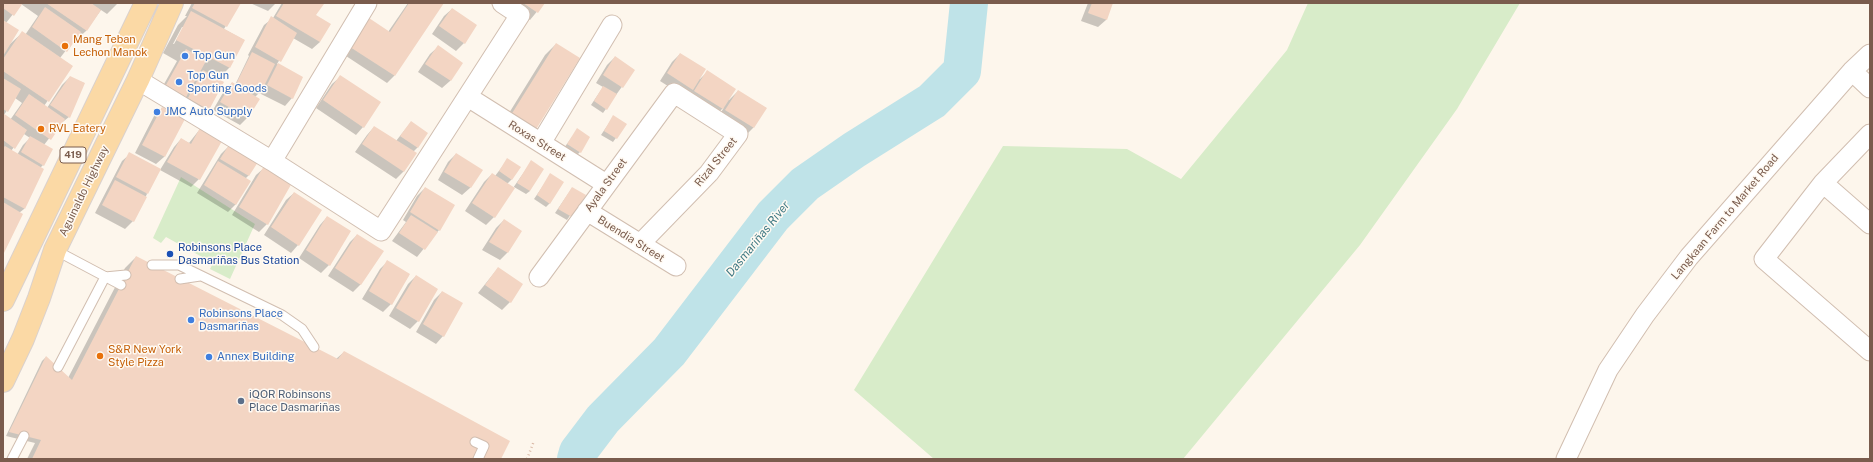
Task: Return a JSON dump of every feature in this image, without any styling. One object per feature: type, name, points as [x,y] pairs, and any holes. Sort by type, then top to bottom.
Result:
[{"type":"main road","name":"419","points":[[3,300],[146,3]]},
{"type":"main road","name":"Aguinaldo Highway","points":[[3,381],[23,339],[55,250],[138,80],[172,3]]},
{"type":"main road","points":[[40,224],[45,238],[55,250]]},
{"type":"street","points":[[272,161],[368,3]]},
{"type":"street","points":[[138,80],[272,161],[381,231],[520,15],[502,3]]},
{"type":"street","points":[[541,143],[612,25]]},
{"type":"street","name":"Langkaan Farm to Market Road","points":[[1566,459],[1608,370],[1645,315],[1689,257],[1852,71],[1870,54]]},
{"type":"street","points":[[1852,71],[1870,88]]},
{"type":"street","name":"Ayala Street","points":[[538,277],[674,93]]},
{"type":"street","name":"Rizal Street","points":[[640,244],[709,173],[738,134],[674,93]]},
{"type":"street","name":"Roxas Street","points":[[468,96],[606,184]]},
{"type":"street","points":[[1870,134],[1823,183],[1764,259],[1870,351]]},
{"type":"street","points":[[1823,183],[1870,224]]},
{"type":"street","name":"Buendia Street","points":[[587,211],[676,266]]},
{"type":"lane","points":[[55,250],[121,285]]},
{"type":"lane","points":[[152,265],[179,265],[282,315],[302,329],[314,347]]},
{"type":"lane","points":[[105,277],[126,275]]},
{"type":"lane","points":[[180,279],[200,276]]},
{"type":"lane","points":[[58,368],[105,277]]},
{"type":"lane","points":[[12,459],[24,436]]},
{"type":"lane","points":[[475,442],[484,446],[478,459]]},
{"type":"path","points":[[527,459],[534,441]]},
{"type":"green space","points":[[1308,3],[1520,3],[1457,109],[1360,245],[1183,459],[934,459],[854,390],[1003,146],[1127,149],[1181,179],[1287,50]]},
{"type":"green space","points":[[181,177],[255,224],[230,279],[210,269],[213,263],[166,237],[161,243],[153,238]]},
{"type":"building","points":[[3,3],[23,3],[14,16],[3,8]]},
{"type":"building","points":[[46,3],[91,3],[101,10],[87,31]]},
{"type":"building","points":[[195,3],[241,3],[227,27],[192,8]]},
{"type":"building","points":[[284,3],[324,4],[316,15],[331,24],[320,42],[276,16]]},
{"type":"building","points":[[409,3],[444,3],[395,76],[350,47],[369,18],[390,32]]},
{"type":"building","points":[[523,3],[545,3],[538,13]]},
{"type":"building","points":[[1092,3],[1113,3],[1107,20],[1088,13]]},
{"type":"building","points":[[45,7],[81,32],[67,52],[32,27]]},
{"type":"building","points":[[452,8],[477,25],[465,44],[439,26]]},
{"type":"building","points":[[191,11],[245,40],[230,68],[176,40]]},
{"type":"building","points":[[271,16],[297,33],[281,62],[255,47]]},
{"type":"building","points":[[3,20],[19,30],[3,56]]},
{"type":"building","points":[[22,31],[73,66],[49,102],[3,71],[3,59]]},
{"type":"building","points":[[556,43],[580,58],[535,131],[511,115]]},
{"type":"building","points":[[438,45],[463,63],[451,81],[425,64]]},
{"type":"building","points":[[186,49],[206,61],[186,97],[166,85]]},
{"type":"building","points":[[252,52],[275,64],[260,94],[237,82]]},
{"type":"building","points":[[680,53],[706,69],[693,90],[667,73]]},
{"type":"building","points":[[615,56],[635,70],[623,88],[603,75]]},
{"type":"building","points":[[278,63],[303,77],[293,99],[267,85]]},
{"type":"building","points":[[203,70],[224,82],[209,110],[188,98]]},
{"type":"building","points":[[707,70],[736,89],[723,109],[694,91]]},
{"type":"building","points":[[340,75],[381,102],[364,128],[323,100]]},
{"type":"building","points":[[70,76],[85,83],[70,118],[50,105]]},
{"type":"building","points":[[3,78],[21,89],[8,112],[3,109]]},
{"type":"building","points":[[232,82],[260,99],[248,118],[220,102]]},
{"type":"building","points":[[603,86],[617,94],[607,110],[594,101]]},
{"type":"building","points":[[738,90],[767,108],[754,128],[725,110]]},
{"type":"building","points":[[29,94],[65,119],[51,140],[15,115]]},
{"type":"building","points":[[162,107],[185,119],[165,157],[142,145]]},
{"type":"building","points":[[3,113],[27,130],[15,149],[3,140]]},
{"type":"building","points":[[613,115],[627,124],[617,139],[604,131]]},
{"type":"building","points":[[411,121],[428,133],[418,148],[400,136]]},
{"type":"building","points":[[374,126],[417,153],[404,172],[362,144]]},
{"type":"building","points":[[200,128],[222,141],[200,180],[167,162],[181,138],[191,144]]},
{"type":"building","points":[[577,128],[590,137],[581,153],[567,144]]},
{"type":"building","points":[[30,136],[53,149],[44,166],[21,152]]},
{"type":"building","points":[[229,145],[258,162],[249,176],[220,159]]},
{"type":"building","points":[[5,146],[44,169],[25,209],[3,197],[3,148]]},
{"type":"building","points":[[129,152],[161,169],[148,194],[116,177]]},
{"type":"building","points":[[456,153],[483,170],[471,188],[444,172]]},
{"type":"building","points":[[507,158],[521,167],[512,180],[499,171]]},
{"type":"building","points":[[531,160],[544,169],[530,191],[517,183]]},
{"type":"building","points":[[218,161],[251,181],[236,205],[204,185]]},
{"type":"building","points":[[264,166],[292,183],[268,225],[239,207]]},
{"type":"building","points":[[492,173],[515,188],[495,218],[472,203]]},
{"type":"building","points":[[550,173],[564,182],[550,204],[537,195]]},
{"type":"building","points":[[115,180],[147,197],[134,222],[102,205]]},
{"type":"building","points":[[425,187],[455,205],[440,231],[410,212]]},
{"type":"building","points":[[572,187],[586,195],[572,217],[558,209]]},
{"type":"building","points":[[294,192],[322,210],[299,246],[271,227]]},
{"type":"building","points":[[3,202],[23,214],[3,255]]},
{"type":"building","points":[[411,215],[438,232],[425,250],[399,233]]},
{"type":"building","points":[[327,216],[351,231],[330,266],[306,250]]},
{"type":"building","points":[[504,219],[522,231],[508,253],[489,242]]},
{"type":"building","points":[[357,234],[384,251],[361,285],[335,268]]},
{"type":"building","name":"Robinsons Place Dasmariñas","points":[[136,256],[338,359],[344,351],[510,441],[501,459],[32,459],[41,440],[9,432],[46,356],[72,380]]},
{"type":"building","points":[[387,260],[410,274],[392,305],[369,291]]},
{"type":"building","points":[[498,267],[523,284],[511,303],[485,285]]},
{"type":"building","points":[[416,275],[438,289],[419,322],[396,308]]},
{"type":"building","points":[[442,291],[463,303],[444,337],[423,324]]},
{"type":"waterway","name":"Dasmariñas River","points":[[576,459],[578,452],[603,419],[669,352],[773,216],[805,184],[854,150],[932,101],[962,71],[969,3]]},
{"type":"place","name":"Mang Teban Lechon Manok","points":[[65,46]]},
{"type":"place","name":"Top Gun","points":[[185,56]]},
{"type":"place","name":"Top Gun Sporting Goods","points":[[179,82]]},
{"type":"place","name":"JMC Auto Supply","points":[[157,112]]},
{"type":"place","name":"RVL Eatery","points":[[41,129]]},
{"type":"place","name":"Robinsons Place Dasmariñas Bus Station","points":[[170,254]]},
{"type":"place","name":"Robinsons Place Dasmariñas","points":[[191,320]]},
{"type":"place","name":"S&R New York Style Pizza","points":[[100,356]]},
{"type":"place","name":"Annex Building","points":[[209,357]]},
{"type":"place","name":"iQOR Robinsons Place Dasmariñas","points":[[241,401]]}]
